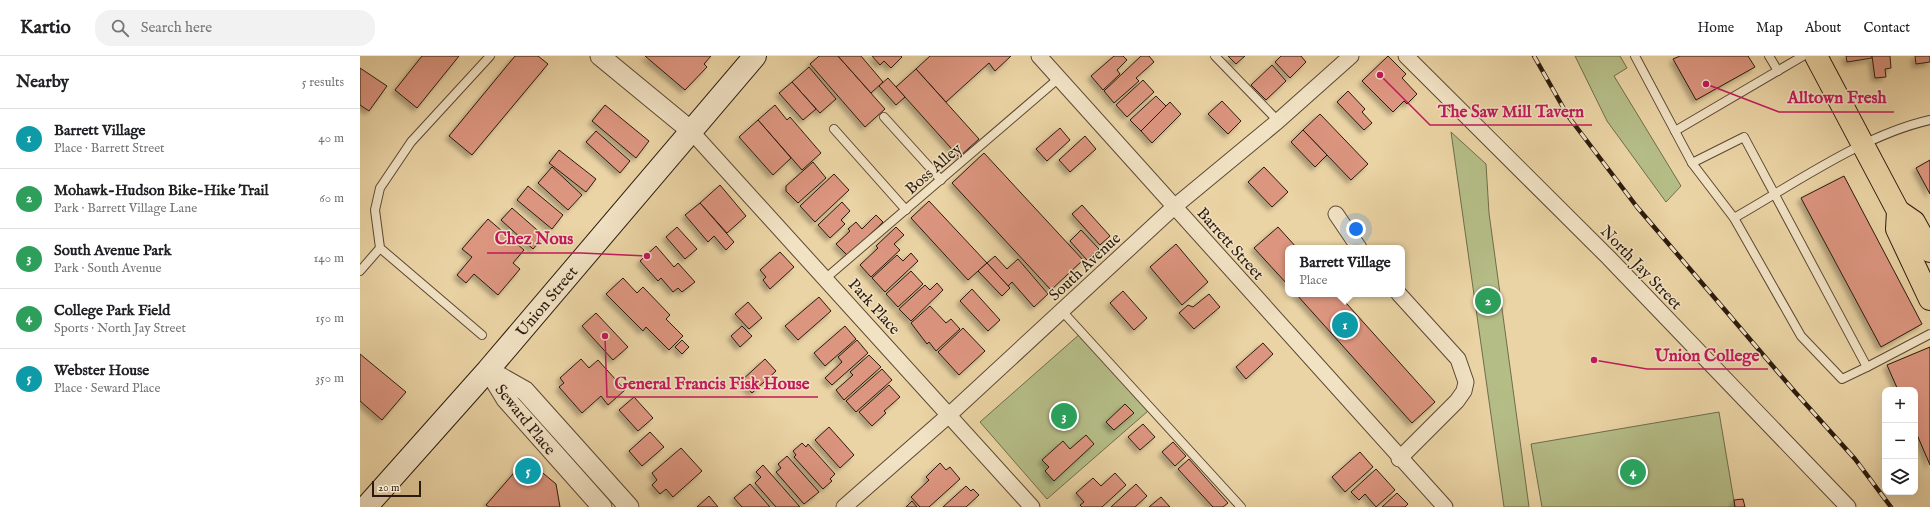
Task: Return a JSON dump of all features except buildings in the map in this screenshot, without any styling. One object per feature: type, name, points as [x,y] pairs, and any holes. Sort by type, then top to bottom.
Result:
[{"type":"highway","points":[[1816,56],[1864,143],[1898,211],[1914,222],[1930,251]]},
{"type":"highway","points":[[1898,211],[1897,229],[1930,299]]},
{"type":"main road","name":"Union Street","points":[[365,504],[488,370],[754,56]]},
{"type":"street","points":[[600,56],[690,130]]},
{"type":"street","name":"Barrett Street","points":[[1039,56],[1400,459],[1445,507]]},
{"type":"street","name":"South Avenue","points":[[844,507],[949,415],[1174,207],[1278,121],[1351,56]]},
{"type":"street","name":"North Jay Street","points":[[1406,56],[1609,258],[1848,507]]},
{"type":"street","name":"Park Place","points":[[690,130],[826,278],[1032,507]]},
{"type":"street","points":[[1336,214],[1357,245]]},
{"type":"street","points":[[1400,459],[1457,401],[1464,391],[1466,382],[1458,358],[1402,297]]},
{"type":"street","name":"Seward Place","points":[[488,370],[506,399],[602,507]]},
{"type":"street","name":"Seward Place","points":[[488,370],[524,391],[629,507]]},
{"type":"lane","points":[[482,335],[380,248],[375,210],[380,188],[411,142],[490,56]]},
{"type":"lane","points":[[1216,56],[1278,121]]},
{"type":"lane","points":[[1634,56],[1692,163],[1734,218],[1801,336],[1842,379],[1930,334]]},
{"type":"lane","points":[[1769,56],[1778,71]]},
{"type":"lane","points":[[1675,130],[1803,56]]},
{"type":"lane","name":"Boss Alley","points":[[826,278],[1059,78]]},
{"type":"lane","points":[[884,117],[941,180]]},
{"type":"lane","points":[[1734,218],[1864,143],[1898,129],[1930,120]]},
{"type":"lane","points":[[834,129],[906,210]]},
{"type":"lane","points":[[1692,163],[1744,137],[1867,367]]},
{"type":"lane","points":[[360,271],[380,248]]},
{"type":"lane","points":[[1062,311],[1241,507]]},
{"type":"green space","points":[[1575,56],[1620,56],[1627,68],[1614,76],[1681,186],[1666,202],[1607,121]]},
{"type":"green space","points":[[1451,132],[1486,164],[1489,213],[1529,507],[1504,507]]},
{"type":"green space","points":[[1081,333],[1148,411],[1047,499],[980,422]]},
{"type":"green space","points":[[1719,412],[1735,507],[1542,507],[1531,444]]},
{"type":"railway","points":[[1534,56],[1568,116],[1637,207],[1795,392],[1855,459],[1891,507]]},
{"type":"place","name":"The Saw Mill Tavern","points":[[1380,75]]},
{"type":"place","name":"Alltown Fresh","points":[[1706,84]]},
{"type":"place","name":"Chez Nous","points":[[647,256]]},
{"type":"place","name":"Mohawk-Hudson Bike-Hike Trail","points":[[1488,301]]},
{"type":"place","name":"Barrett Village","points":[[1345,325]]},
{"type":"place","name":"General Francis Fisk House","points":[[605,336]]},
{"type":"place","name":"Union College","points":[[1594,360]]},
{"type":"place","name":"South Avenue Park","points":[[1064,416]]},
{"type":"place","name":"Webster House","points":[[528,471]]},
{"type":"place","name":"College Park Field","points":[[1633,472]]}]
